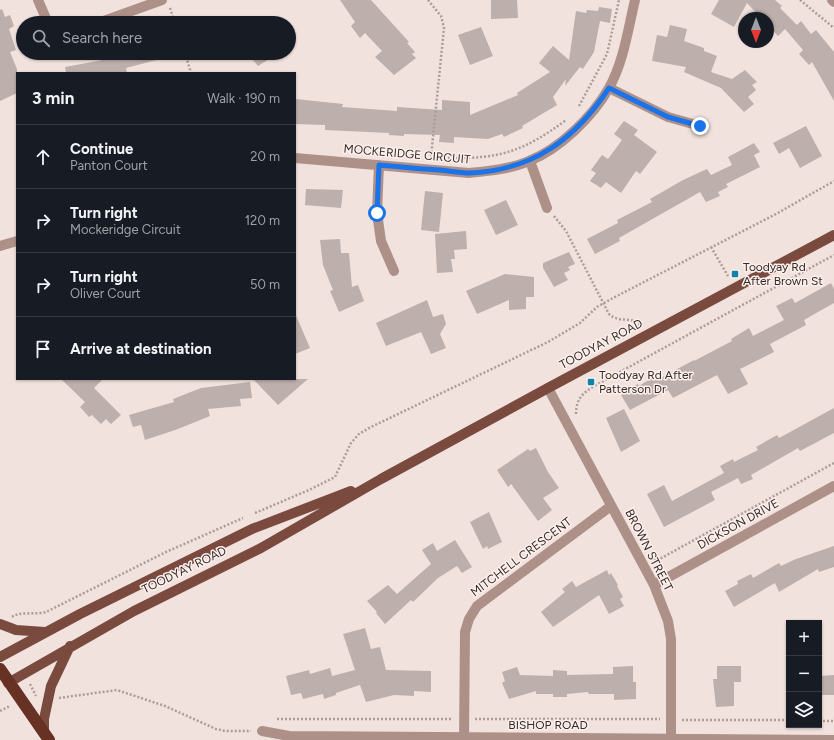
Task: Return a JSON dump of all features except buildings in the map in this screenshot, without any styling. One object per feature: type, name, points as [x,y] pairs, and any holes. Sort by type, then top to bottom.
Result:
[{"type":"highway","points":[[0,669],[4,685],[46,736]]},
{"type":"main road","name":"TOODYAY ROAD","points":[[4,685],[24,675],[70,646],[134,611],[261,548],[381,479],[834,235]]},
{"type":"main road","name":"TOODYAY ROAD","points":[[0,657],[45,632],[252,529],[381,479]]},
{"type":"main road","points":[[3,622],[16,630],[45,632]]},
{"type":"main road","points":[[46,736],[44,719],[51,686],[70,646]]},
{"type":"street","points":[[38,0],[45,16]]},
{"type":"street","name":"MOCKERIDGE CIRCUIT","points":[[296,158],[469,173],[498,170],[530,161],[556,146],[580,126],[594,110],[609,88],[624,47],[635,0]]},
{"type":"street","points":[[122,16],[166,3]]},
{"type":"street","points":[[609,88],[668,117],[700,126]]},
{"type":"street","points":[[530,161],[547,208]]},
{"type":"street","points":[[379,165],[377,213],[381,241],[394,270]]},
{"type":"street","points":[[0,246],[16,241]]},
{"type":"street","name":"BROWN STREET","points":[[548,388],[654,585],[668,621],[671,639],[671,739]]},
{"type":"street","name":"DICKSON DRIVE","points":[[654,585],[834,486]]},
{"type":"street","name":"MITCHELL CRESCENT","points":[[464,739],[464,646],[468,619],[477,606],[611,506]]},
{"type":"street","name":"BISHOP ROAD","points":[[262,731],[289,736],[464,739],[834,740]]},
{"type":"path","points":[[428,0],[441,16],[444,28],[431,162]]},
{"type":"path","points":[[575,112],[587,94],[607,54],[619,0]]},
{"type":"path","points":[[800,0],[834,28]]},
{"type":"path","points":[[166,3],[172,16]]},
{"type":"path","points":[[187,60],[191,72]]},
{"type":"path","points":[[445,158],[481,156],[512,151],[539,139],[571,115]]},
{"type":"path","points":[[431,157],[438,157]]},
{"type":"path","points":[[253,514],[335,477],[351,443],[364,431],[548,342],[580,323],[597,306],[776,214],[834,181]]},
{"type":"path","points":[[547,208],[566,231],[614,319],[636,321],[639,323],[647,336]]},
{"type":"path","points":[[711,247],[728,276]]},
{"type":"path","points":[[578,418],[576,408],[578,401],[582,395],[596,385],[834,255]]},
{"type":"path","points":[[652,554],[656,561],[834,463]]},
{"type":"path","points":[[3,622],[18,614],[37,614],[46,612],[166,552],[246,517]]},
{"type":"path","points":[[24,675],[36,696],[65,699],[117,690],[165,706],[216,729],[225,731],[262,731]]},
{"type":"path","points":[[277,719],[661,719]]},
{"type":"path","points":[[682,720],[786,720]]},
{"type":"path","points":[[822,721],[834,721]]},
{"type":"place","name":"Toodyay Rd After Brown St","points":[[735,274]]},
{"type":"place","name":"Toodyay Rd After Patterson Dr","points":[[591,382]]},
{"type":"route","points":[[377,213],[379,165],[469,173],[498,170],[530,161],[556,146],[580,126],[594,110],[609,88],[668,117],[700,126]]}]
